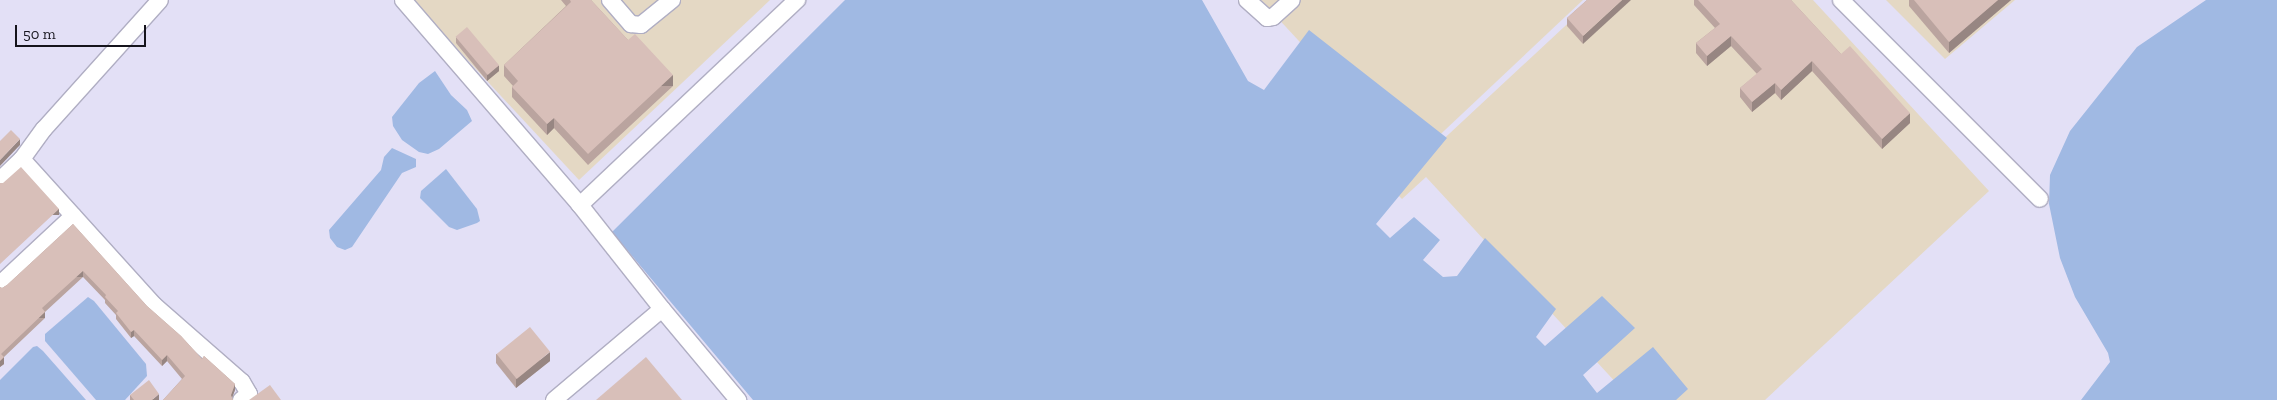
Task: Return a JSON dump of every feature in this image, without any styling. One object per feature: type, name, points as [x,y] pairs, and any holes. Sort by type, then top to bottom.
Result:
[{"type":"street","points":[[0,180],[22,159],[44,129],[160,0]]},
{"type":"street","points":[[403,0],[580,205],[662,309],[738,400]]},
{"type":"street","points":[[610,0],[631,24],[640,25],[672,0]]},
{"type":"street","points":[[580,205],[797,0]]},
{"type":"street","points":[[1247,0],[1267,18],[1273,17],[1292,0]]},
{"type":"street","points":[[1840,0],[2040,199]]},
{"type":"street","points":[[22,159],[154,305],[242,382],[249,394],[241,400]]},
{"type":"street","points":[[0,284],[73,216]]},
{"type":"street","points":[[554,400],[662,309]]},
{"type":"shaded area","points":[[412,0],[770,0],[579,180]]},
{"type":"shaded area","points":[[1261,0],[1583,0],[1411,162]]},
{"type":"shaded area","points":[[1593,0],[1813,0],[1989,191],[1765,400],[1632,400],[1426,177],[1402,199],[1391,188]]},
{"type":"shaded area","points":[[1886,0],[2015,0],[1945,59]]},
{"type":"water","points":[[845,0],[1202,0],[1248,81],[1264,90],[1309,30],[1447,138],[1376,224],[1390,238],[1414,217],[1440,240],[1423,260],[1443,277],[1457,276],[1485,238],[1556,309],[1536,337],[1545,346],[1602,296],[1635,328],[1583,375],[1597,393],[1653,347],[1688,389],[1676,400],[753,400],[612,232]]},
{"type":"water","points":[[2206,0],[2277,0],[2277,400],[2081,400],[2110,362],[2108,353],[2075,297],[2060,258],[2049,204],[2050,175],[2070,131],[2137,47]]},
{"type":"water","points":[[435,71],[451,95],[467,110],[472,121],[439,149],[428,154],[419,152],[402,140],[393,126],[392,117],[419,83]]},
{"type":"water","points":[[392,148],[416,159],[416,167],[402,173],[352,247],[345,250],[337,247],[330,238],[329,230],[381,170],[384,157]]},
{"type":"water","points":[[446,169],[477,209],[480,221],[477,223],[457,230],[449,227],[420,198],[421,191]]},
{"type":"water","points":[[88,297],[94,301],[146,364],[147,376],[125,400],[96,400],[45,341],[45,334]]},
{"type":"water","points":[[37,346],[86,400],[0,400],[0,380],[33,347]]},
{"type":"building","points":[[570,0],[591,0],[628,40],[635,34],[673,75],[588,154],[554,118],[547,124],[512,87],[518,81],[504,65],[571,2]]},
{"type":"building","points":[[1587,0],[1622,0],[1583,36],[1567,18]]},
{"type":"building","points":[[1698,0],[1791,0],[1841,54],[1850,46],[1910,113],[1882,139],[1812,61],[1781,90],[1775,83],[1752,102],[1740,88],[1762,69],[1731,36],[1707,56],[1696,43],[1720,24]]},
{"type":"building","points":[[1914,0],[1998,0],[1949,42]]},
{"type":"building","points":[[467,27],[499,65],[488,75],[456,37]]},
{"type":"building","points":[[11,130],[20,139],[0,160],[0,141]]},
{"type":"building","points":[[21,167],[59,209],[0,264],[0,183],[3,183]]},
{"type":"building","points":[[73,224],[147,306],[181,336],[202,359],[204,356],[235,384],[231,395],[233,400],[163,400],[185,376],[167,355],[162,360],[134,330],[131,332],[116,313],[118,311],[105,297],[106,295],[83,271],[42,308],[45,312],[1,354],[4,357],[0,361],[0,287],[2,288],[7,285]]},
{"type":"building","points":[[530,327],[550,352],[517,379],[497,354]]},
{"type":"building","points":[[646,357],[682,400],[596,400]]},
{"type":"building","points":[[149,380],[159,394],[152,400],[134,400],[130,395]]},
{"type":"building","points":[[270,385],[281,400],[249,400]]}]
